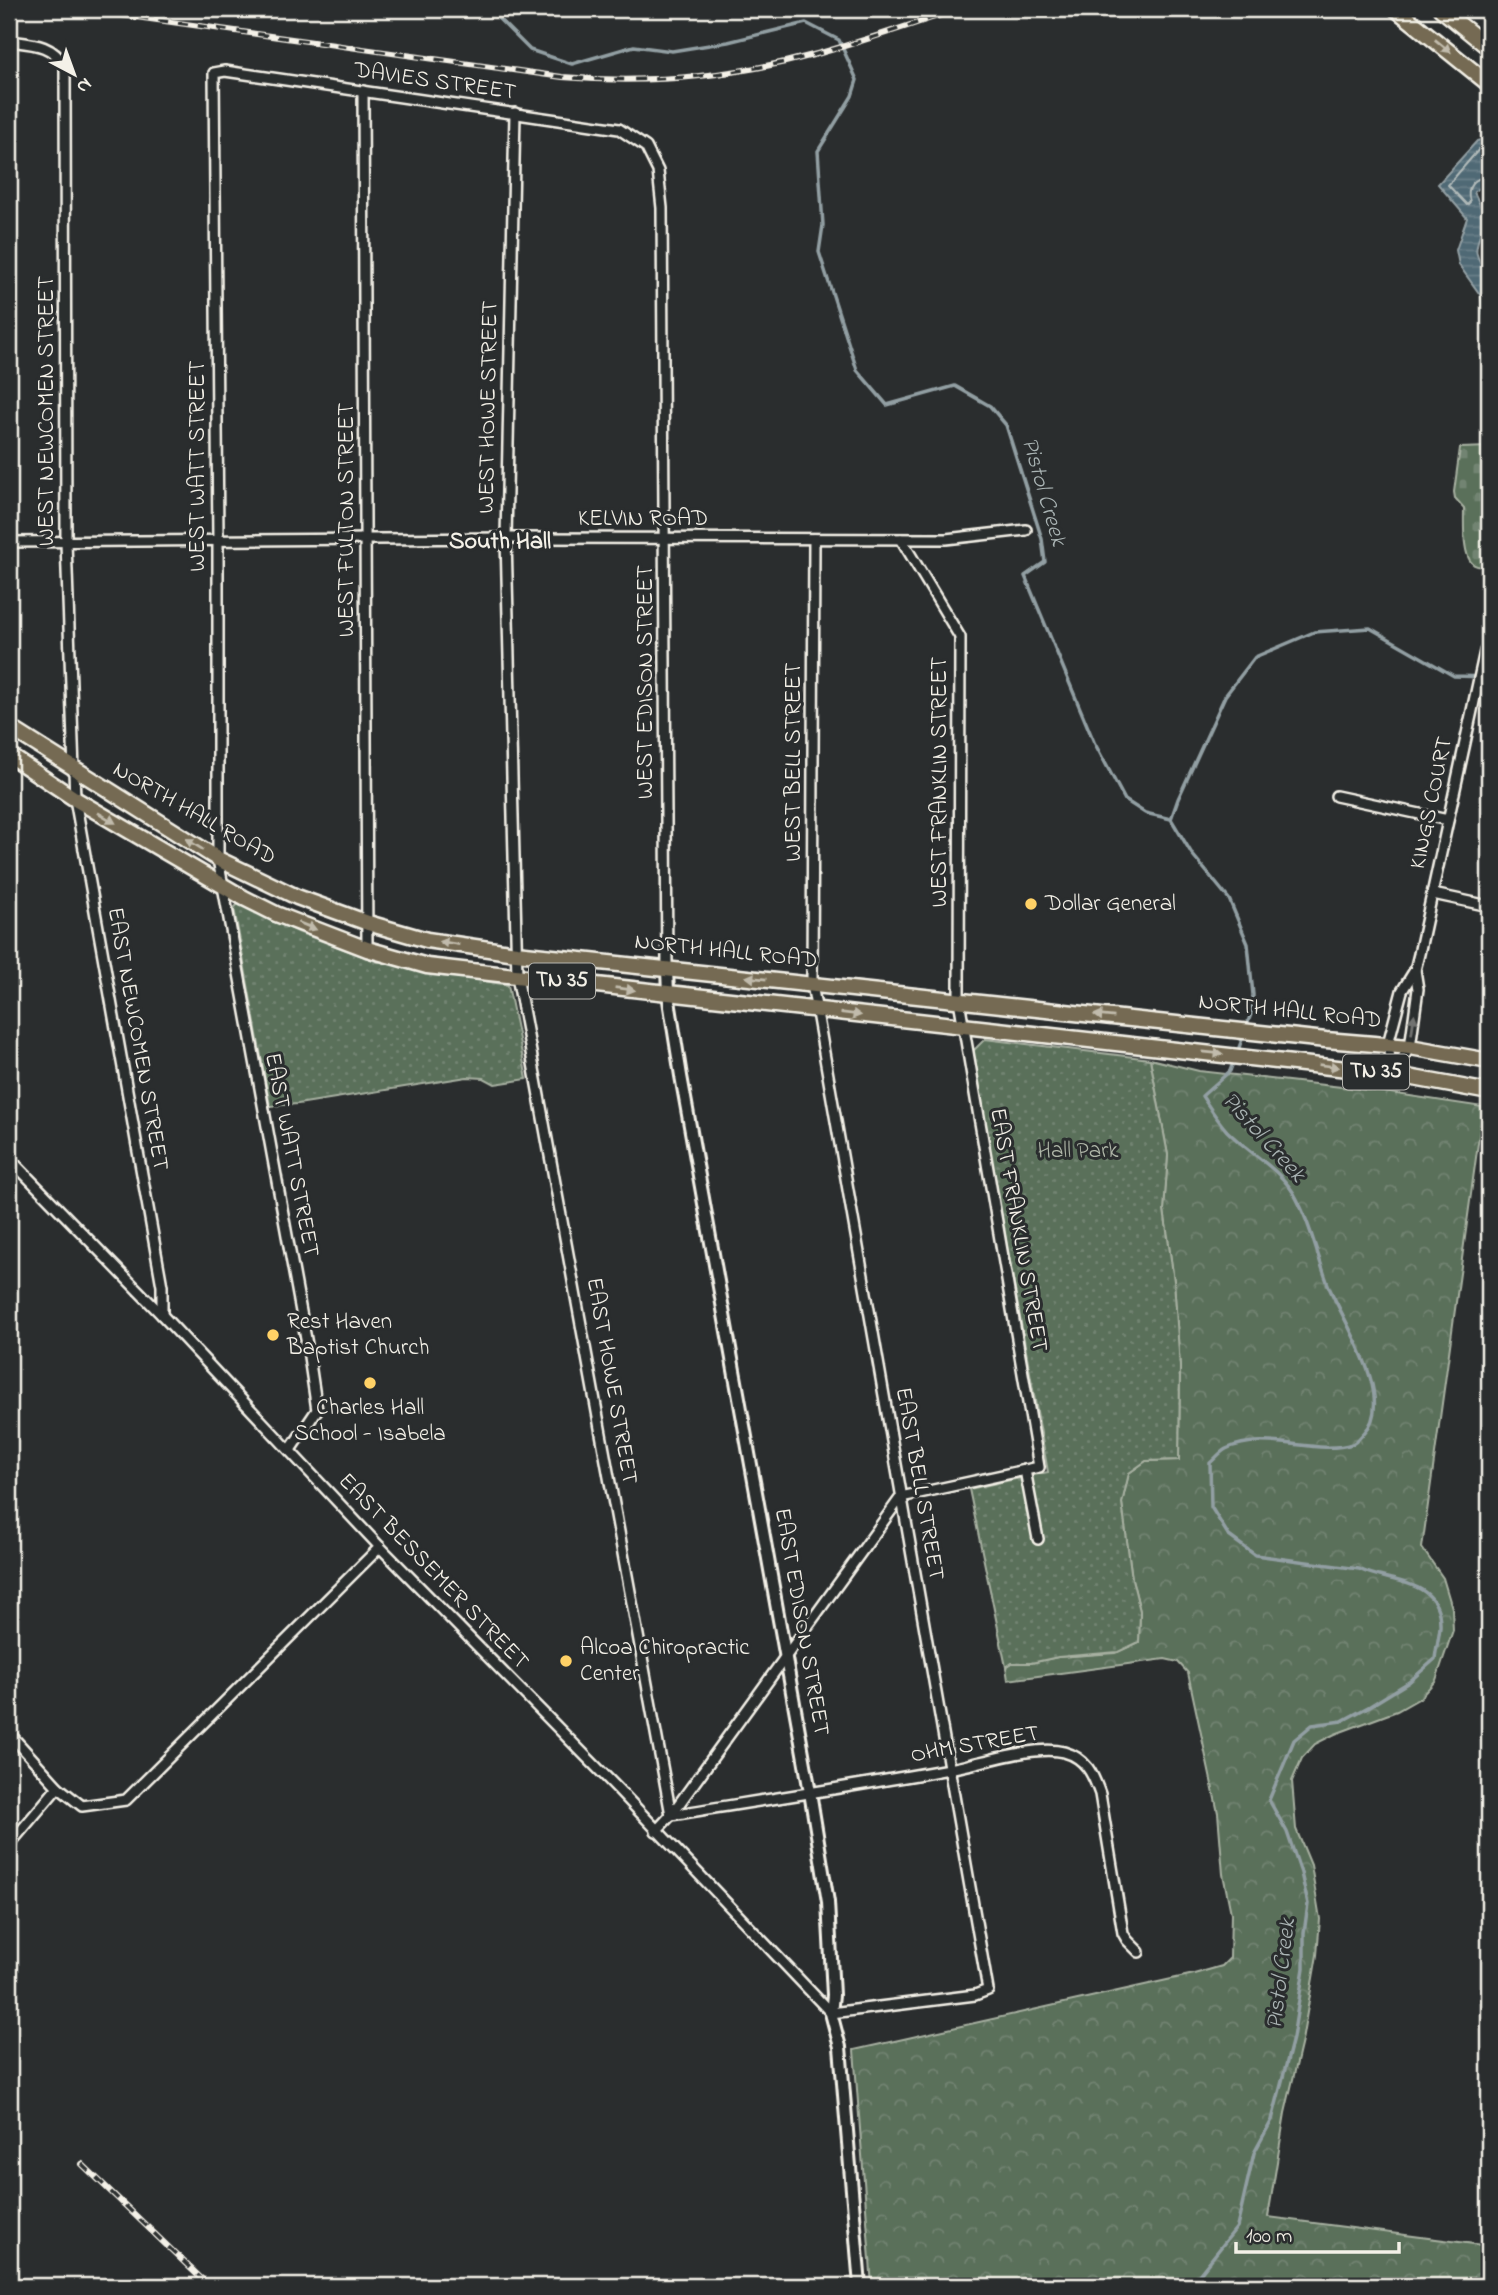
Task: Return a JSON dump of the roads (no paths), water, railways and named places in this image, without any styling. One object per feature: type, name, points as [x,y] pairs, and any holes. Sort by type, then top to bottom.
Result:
[{"type":"main road","points":[[1396,9],[1489,84]]},
{"type":"main road","points":[[1441,9],[1489,48]]},
{"type":"main road","name":"NORTH HALL ROAD","points":[[9,727],[218,859],[297,897],[368,923],[426,940],[516,953],[1388,1044],[1489,1061]]},
{"type":"main road","name":"NORTH HALL ROAD","points":[[9,755],[75,799],[223,887],[276,914],[367,949],[427,966],[1262,1058],[1392,1074],[1489,1092]]},
{"type":"street","name":"WEST NEWCOMEN STREET","points":[[9,41],[44,46],[58,54],[65,66],[66,542],[73,769]]},
{"type":"street","name":"DAVIES STREET","points":[[214,73],[225,71],[619,130],[646,147]]},
{"type":"street","name":"WEST WATT STREET","points":[[214,73],[218,859]]},
{"type":"street","name":"WEST FULTON STREET","points":[[363,91],[367,949]]},
{"type":"street","name":"WEST HOWE STREET","points":[[514,113],[506,538],[516,953]]},
{"type":"street","name":"WEST EDISON STREET","points":[[646,147],[658,171],[662,208],[667,969]]},
{"type":"street","name":"KELVIN ROAD","points":[[9,542],[664,537],[946,539],[1026,530]]},
{"type":"street","name":"WEST BELL STREET","points":[[812,984],[814,539]]},
{"type":"street","name":"WEST FRANKLIN STREET","points":[[901,539],[960,637],[959,1000]]},
{"type":"street","name":"KINGS COURT","points":[[1392,1074],[1388,1044],[1402,991],[1415,970],[1485,651],[1489,644]]},
{"type":"street","name":"EAST NEWCOMEN STREET","points":[[73,769],[75,799],[159,1272],[162,1315]]},
{"type":"street","points":[[1336,796],[1448,820]]},
{"type":"street","name":"EAST WATT STREET","points":[[218,859],[317,1410],[290,1451]]},
{"type":"street","points":[[1433,894],[1489,906]]},
{"type":"street","name":"EAST HOWE STREET","points":[[516,953],[517,976],[671,1815]]},
{"type":"street","name":"EAST EDISON STREET","points":[[667,969],[668,994],[681,1076],[828,1902],[833,1995],[831,2013],[840,2047],[860,2286]]},
{"type":"street","name":"KINGS COURT","points":[[1392,1074],[1410,1047],[1418,989],[1415,970]]},
{"type":"street","name":"EAST BELL STREET","points":[[812,984],[988,1990],[975,1995],[831,2013]]},
{"type":"street","name":"EAST FRANKLIN STREET","points":[[959,1000],[1039,1467],[1025,1470]]},
{"type":"street","name":"EAST BESSEMER STREET","points":[[9,1158],[162,1315],[380,1547],[618,1789],[831,2013]]},
{"type":"street","points":[[656,1831],[671,1815],[901,1497],[1025,1470],[1038,1539]]},
{"type":"street","points":[[9,1733],[58,1787],[82,1806],[126,1800],[380,1547]]},
{"type":"street","name":"OHM STREET","points":[[671,1815],[951,1769],[1049,1750],[1076,1757],[1087,1765],[1100,1794],[1123,1933],[1139,1952]]},
{"type":"street","points":[[9,1845],[58,1787]]},
{"type":"water","points":[[1488,138],[1489,182],[1474,192],[1483,215],[1476,252],[1489,274],[1489,350],[1481,296],[1459,265],[1456,250],[1467,218],[1438,184],[1477,141]]},
{"type":"waterway","name":"Pistol Creek","points":[[489,9],[530,50],[572,64],[634,46],[672,51],[728,42],[806,23],[839,40],[857,80],[852,96],[818,151],[823,225],[819,252],[857,370],[887,405],[955,386],[990,406],[1006,425],[1042,539],[1045,562],[1025,576],[1094,742],[1125,800],[1145,813],[1171,819],[1192,854],[1229,899],[1248,944],[1253,995],[1251,1014],[1246,1027]]},
{"type":"waterway","points":[[1484,215],[1489,214]]},
{"type":"waterway","points":[[1171,819],[1225,696],[1255,657],[1314,632],[1370,628],[1454,676],[1489,677]]},
{"type":"waterway","name":"Pistol Creek","points":[[1237,1053],[1244,1034]]},
{"type":"waterway","name":"Pistol Creek","points":[[1190,2286],[1237,2227],[1254,2153],[1272,2120],[1293,2038],[1304,1968],[1304,1933],[1308,1904],[1287,1832],[1269,1800],[1294,1740],[1312,1725],[1342,1721],[1409,1682],[1435,1659],[1440,1627],[1433,1599],[1412,1585],[1359,1569],[1255,1555],[1229,1536],[1211,1507],[1210,1463],[1224,1450],[1257,1442],[1322,1447],[1352,1444],[1364,1433],[1373,1418],[1374,1401],[1364,1360],[1329,1287],[1309,1227],[1293,1192],[1279,1175],[1227,1131],[1202,1096],[1230,1071],[1234,1060]]},
{"type":"railway","points":[[79,9],[562,77],[626,80],[690,77],[786,62],[853,44],[960,9]]},
{"type":"railway","points":[[82,2164],[209,2286]]},
{"type":"place","name":"Dollar General","points":[[1031,904]]},
{"type":"place","name":"Rest Haven Baptist Church","points":[[273,1335]]},
{"type":"place","name":"Charles Hall School - Isabela","points":[[370,1383]]},
{"type":"place","name":"Alcoa Chiropractic Center","points":[[566,1661]]},
{"type":"district","name":"South Hall","points":[[500,542]]},
{"type":"park label","name":"Hall Park","points":[[1078,1151]]}]
